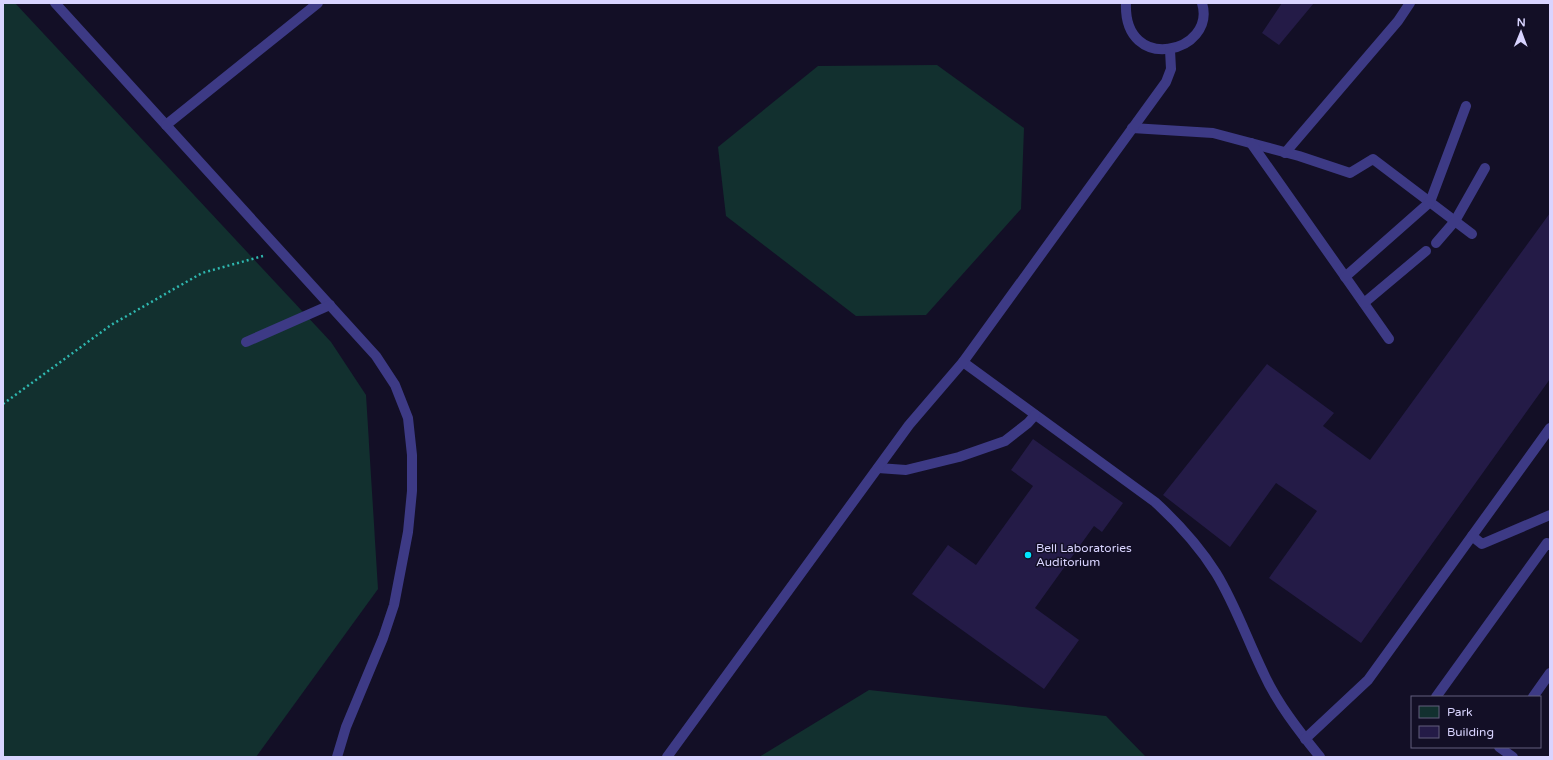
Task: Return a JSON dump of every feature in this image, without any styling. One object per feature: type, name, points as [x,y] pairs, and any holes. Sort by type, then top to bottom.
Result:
[{"type":"lane","points":[[55,3],[376,356],[395,385],[408,418],[412,455],[412,491],[408,532],[394,605],[384,638],[346,727],[338,757]]},
{"type":"lane","points":[[166,124],[318,3]]},
{"type":"lane","points":[[1126,3],[1125,17],[1130,31],[1141,42],[1154,49],[1170,50],[1184,45],[1196,34],[1202,21],[1202,3]]},
{"type":"lane","points":[[1285,153],[1398,21],[1410,3]]},
{"type":"lane","points":[[667,757],[909,425],[963,362],[1166,82],[1171,69],[1170,50]]},
{"type":"lane","points":[[1345,277],[1430,202],[1466,106]]},
{"type":"lane","points":[[1132,128],[1213,133],[1350,173],[1373,159],[1472,234]]},
{"type":"lane","points":[[1251,144],[1389,339]]},
{"type":"lane","points":[[1436,243],[1455,221],[1485,168]]},
{"type":"lane","points":[[1364,303],[1426,251]]},
{"type":"lane","points":[[246,342],[330,304]]},
{"type":"lane","points":[[963,362],[1155,502],[1195,543],[1216,574],[1234,607],[1267,679],[1281,704],[1320,757]]},
{"type":"lane","points":[[878,468],[906,470],[958,457],[1005,441],[1035,415]]},
{"type":"lane","points":[[1305,738],[1368,680],[1550,428]]},
{"type":"lane","points":[[1472,536],[1482,544],[1550,515]]},
{"type":"lane","points":[[1437,696],[1547,543],[1550,545]]},
{"type":"lane","points":[[1533,696],[1550,673]]},
{"type":"lane","points":[[1500,748],[1513,757]]},
{"type":"path","points":[[3,404],[111,325],[202,272],[281,252]]},
{"type":"green space","points":[[3,3],[15,3],[331,342],[366,395],[378,589],[256,757],[3,757]]},
{"type":"green space","points":[[937,65],[1024,128],[1021,209],[926,315],[856,316],[726,216],[718,147],[818,66]]},
{"type":"green space","points":[[869,690],[1106,716],[1146,757],[759,757]]},
{"type":"building","points":[[1282,3],[1314,3],[1279,45],[1262,33]]},
{"type":"building","points":[[1550,213],[1550,379],[1361,643],[1269,578],[1317,511],[1276,483],[1230,547],[1163,495],[1267,364],[1334,413],[1323,426],[1370,460]]},
{"type":"building","name":"Bell Laboratories Auditorium","points":[[1033,439],[1123,503],[1102,532],[1094,526],[1035,608],[1079,640],[1044,689],[912,594],[948,545],[976,565],[1033,486],[1011,470]]},
{"type":"place","name":"Bell Laboratories Auditorium","points":[[1028,555]]}]
